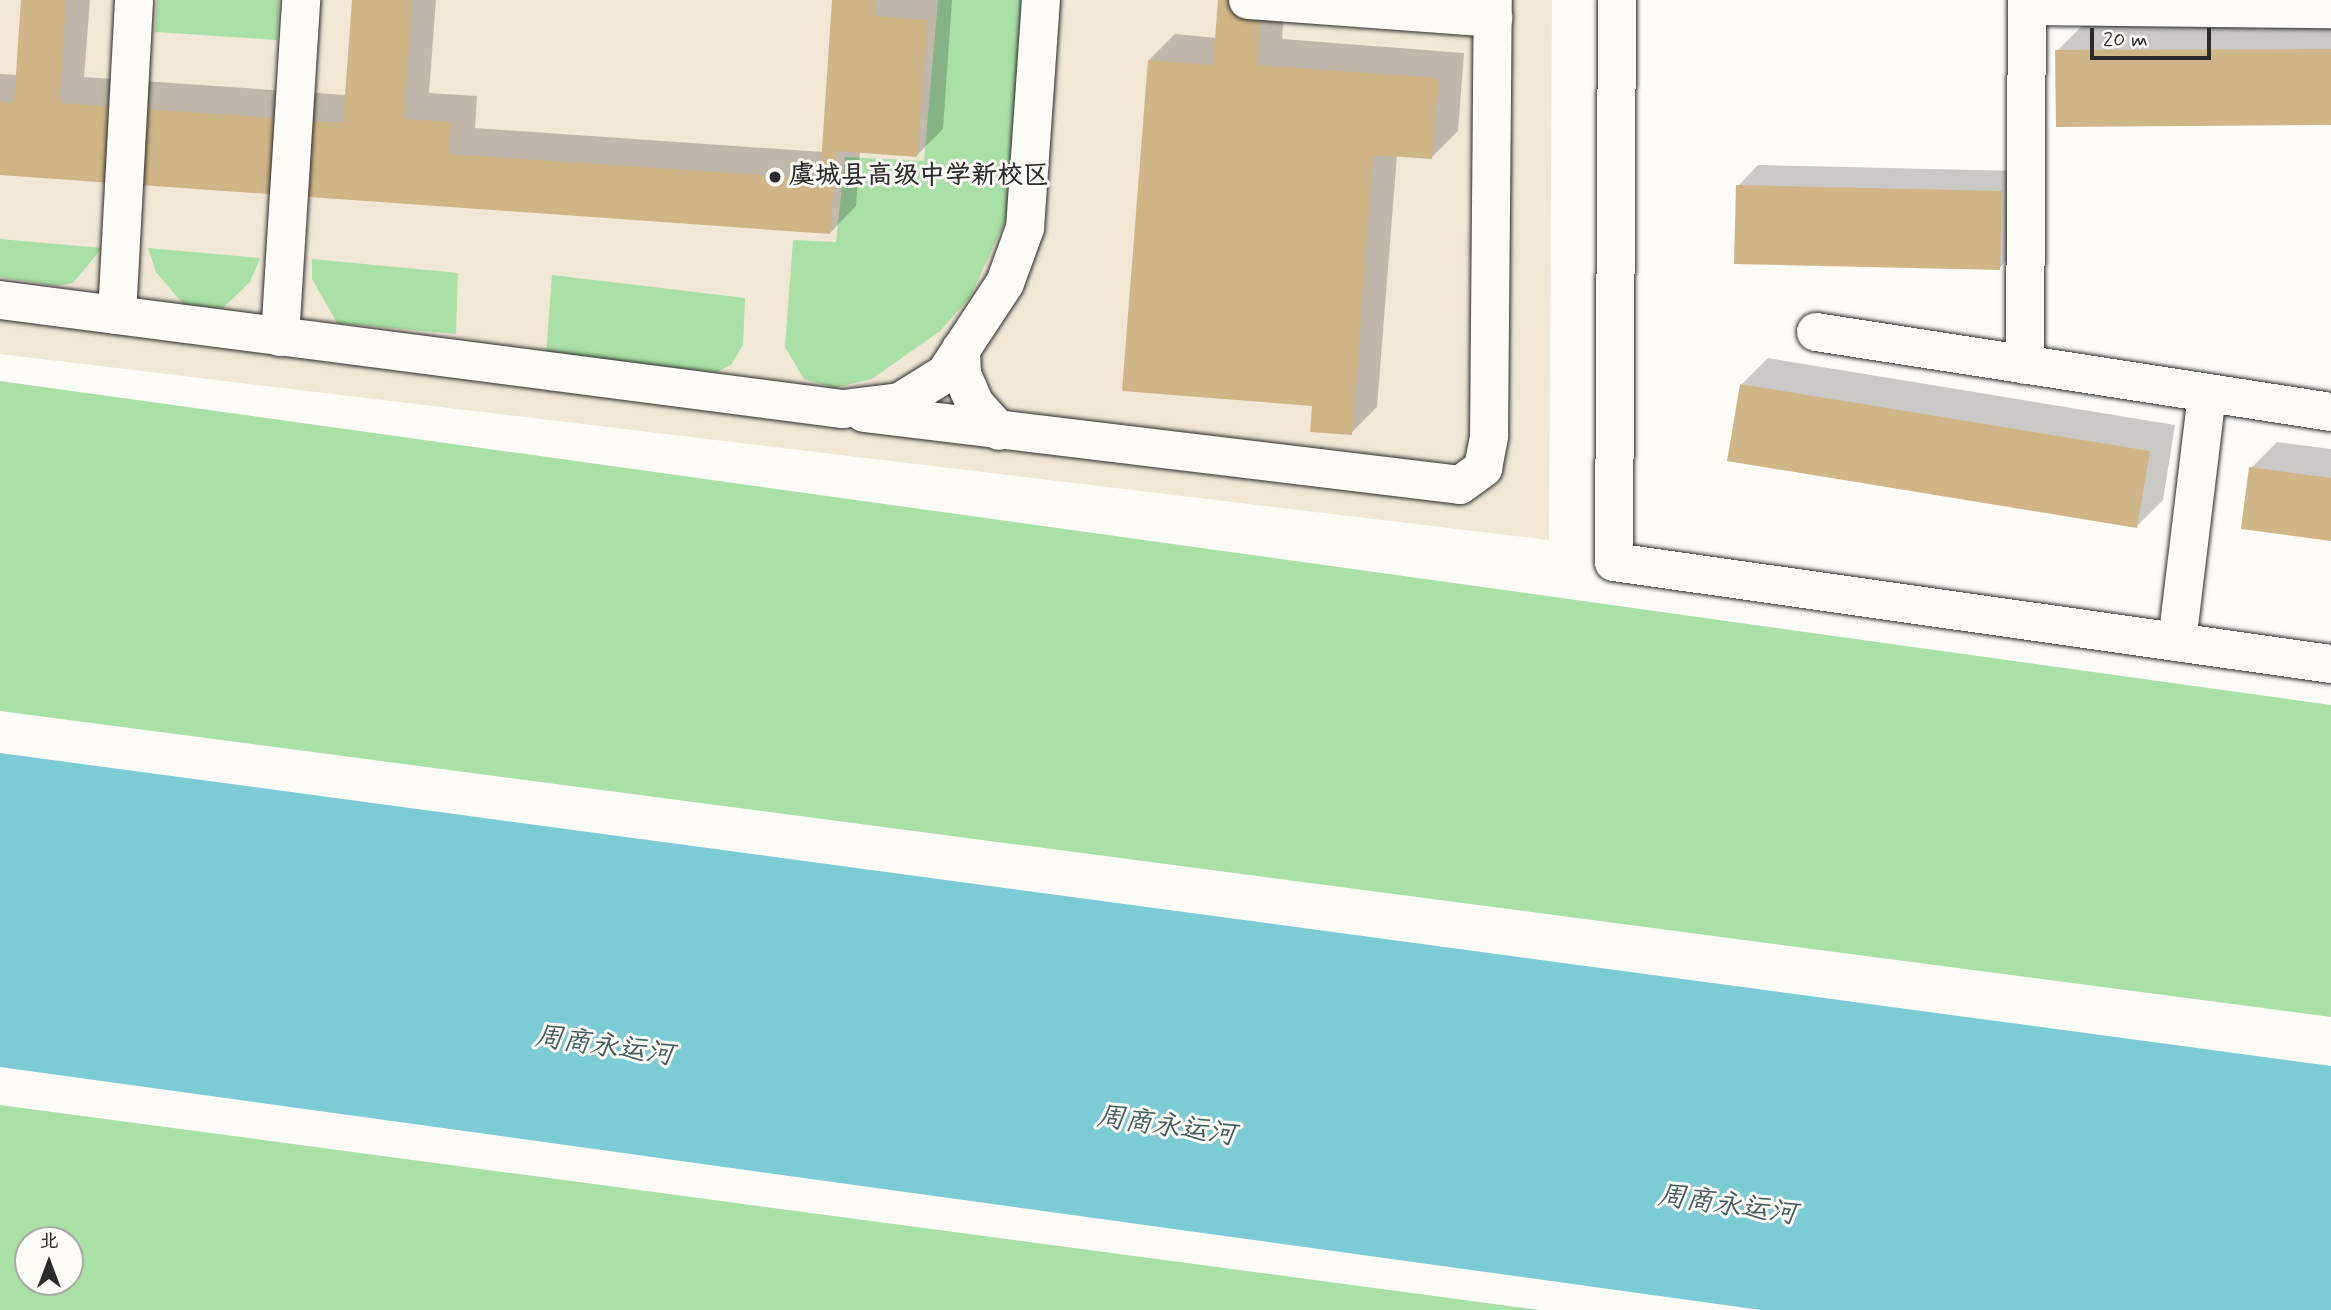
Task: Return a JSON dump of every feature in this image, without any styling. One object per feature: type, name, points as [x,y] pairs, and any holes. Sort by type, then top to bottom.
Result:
[{"type":"street","points":[[117,315],[134,0]]},
{"type":"street","points":[[280,337],[301,0]]},
{"type":"street","points":[[842,409],[900,402],[945,374],[1005,283],[1025,228],[1041,0]]},
{"type":"street","points":[[0,300],[999,431],[1460,485],[1483,468],[1489,436],[1493,9],[1248,0]]},
{"type":"street","points":[[1617,0],[1614,562],[2331,664]]},
{"type":"street","points":[[2025,365],[2027,3],[2331,9]]},
{"type":"street","points":[[1816,332],[2331,412]]},
{"type":"street","points":[[961,349],[962,374],[975,404],[999,431]]},
{"type":"street","points":[[2176,642],[2207,393]]},
{"type":"shaded area","name":"虞城县高级中学新校区","points":[[0,0],[1552,0],[1549,540],[0,354]]},
{"type":"green space","points":[[157,0],[279,0],[277,40],[155,32]]},
{"type":"green space","points":[[938,0],[1022,0],[1008,215],[970,297],[940,331],[872,379],[834,388],[804,379],[785,347],[793,240],[836,242],[845,157],[924,161]]},
{"type":"green space","points":[[0,239],[102,248],[73,283],[57,286],[0,277]]},
{"type":"green space","points":[[148,248],[260,258],[250,282],[223,308],[184,305],[156,272]]},
{"type":"green space","points":[[312,259],[458,273],[456,334],[337,323],[312,279]]},
{"type":"green space","points":[[552,275],[745,298],[743,345],[731,365],[717,372],[546,355]]},
{"type":"green space","points":[[0,381],[2331,705],[2331,1017],[0,711]]},
{"type":"green space","points":[[0,1105],[1540,1310],[0,1310]]},
{"type":"water","name":"周商永运河","points":[[0,753],[2331,1066],[2331,1310],[1761,1310],[0,1067]]},
{"type":"building","points":[[21,0],[66,0],[59,103],[343,123],[352,0],[412,0],[404,119],[451,122],[449,154],[820,179],[832,0],[876,0],[875,16],[927,20],[917,157],[836,151],[830,234],[0,175],[0,101],[14,103]]},
{"type":"building","points":[[1218,0],[1262,0],[1257,65],[1438,78],[1432,159],[1373,155],[1352,435],[1310,432],[1312,406],[1122,391],[1148,60],[1213,65]]},
{"type":"building","points":[[2331,49],[2331,125],[2056,127],[2055,50]]},
{"type":"building","points":[[1736,185],[2002,191],[2000,270],[1734,264]]},
{"type":"building","points":[[1740,384],[2150,451],[2137,528],[1727,461]]},
{"type":"building","points":[[2249,467],[2331,478],[2331,541],[2241,529]]},
{"type":"place","name":"虞城县高级中学新校区","points":[[775,177]]}]
